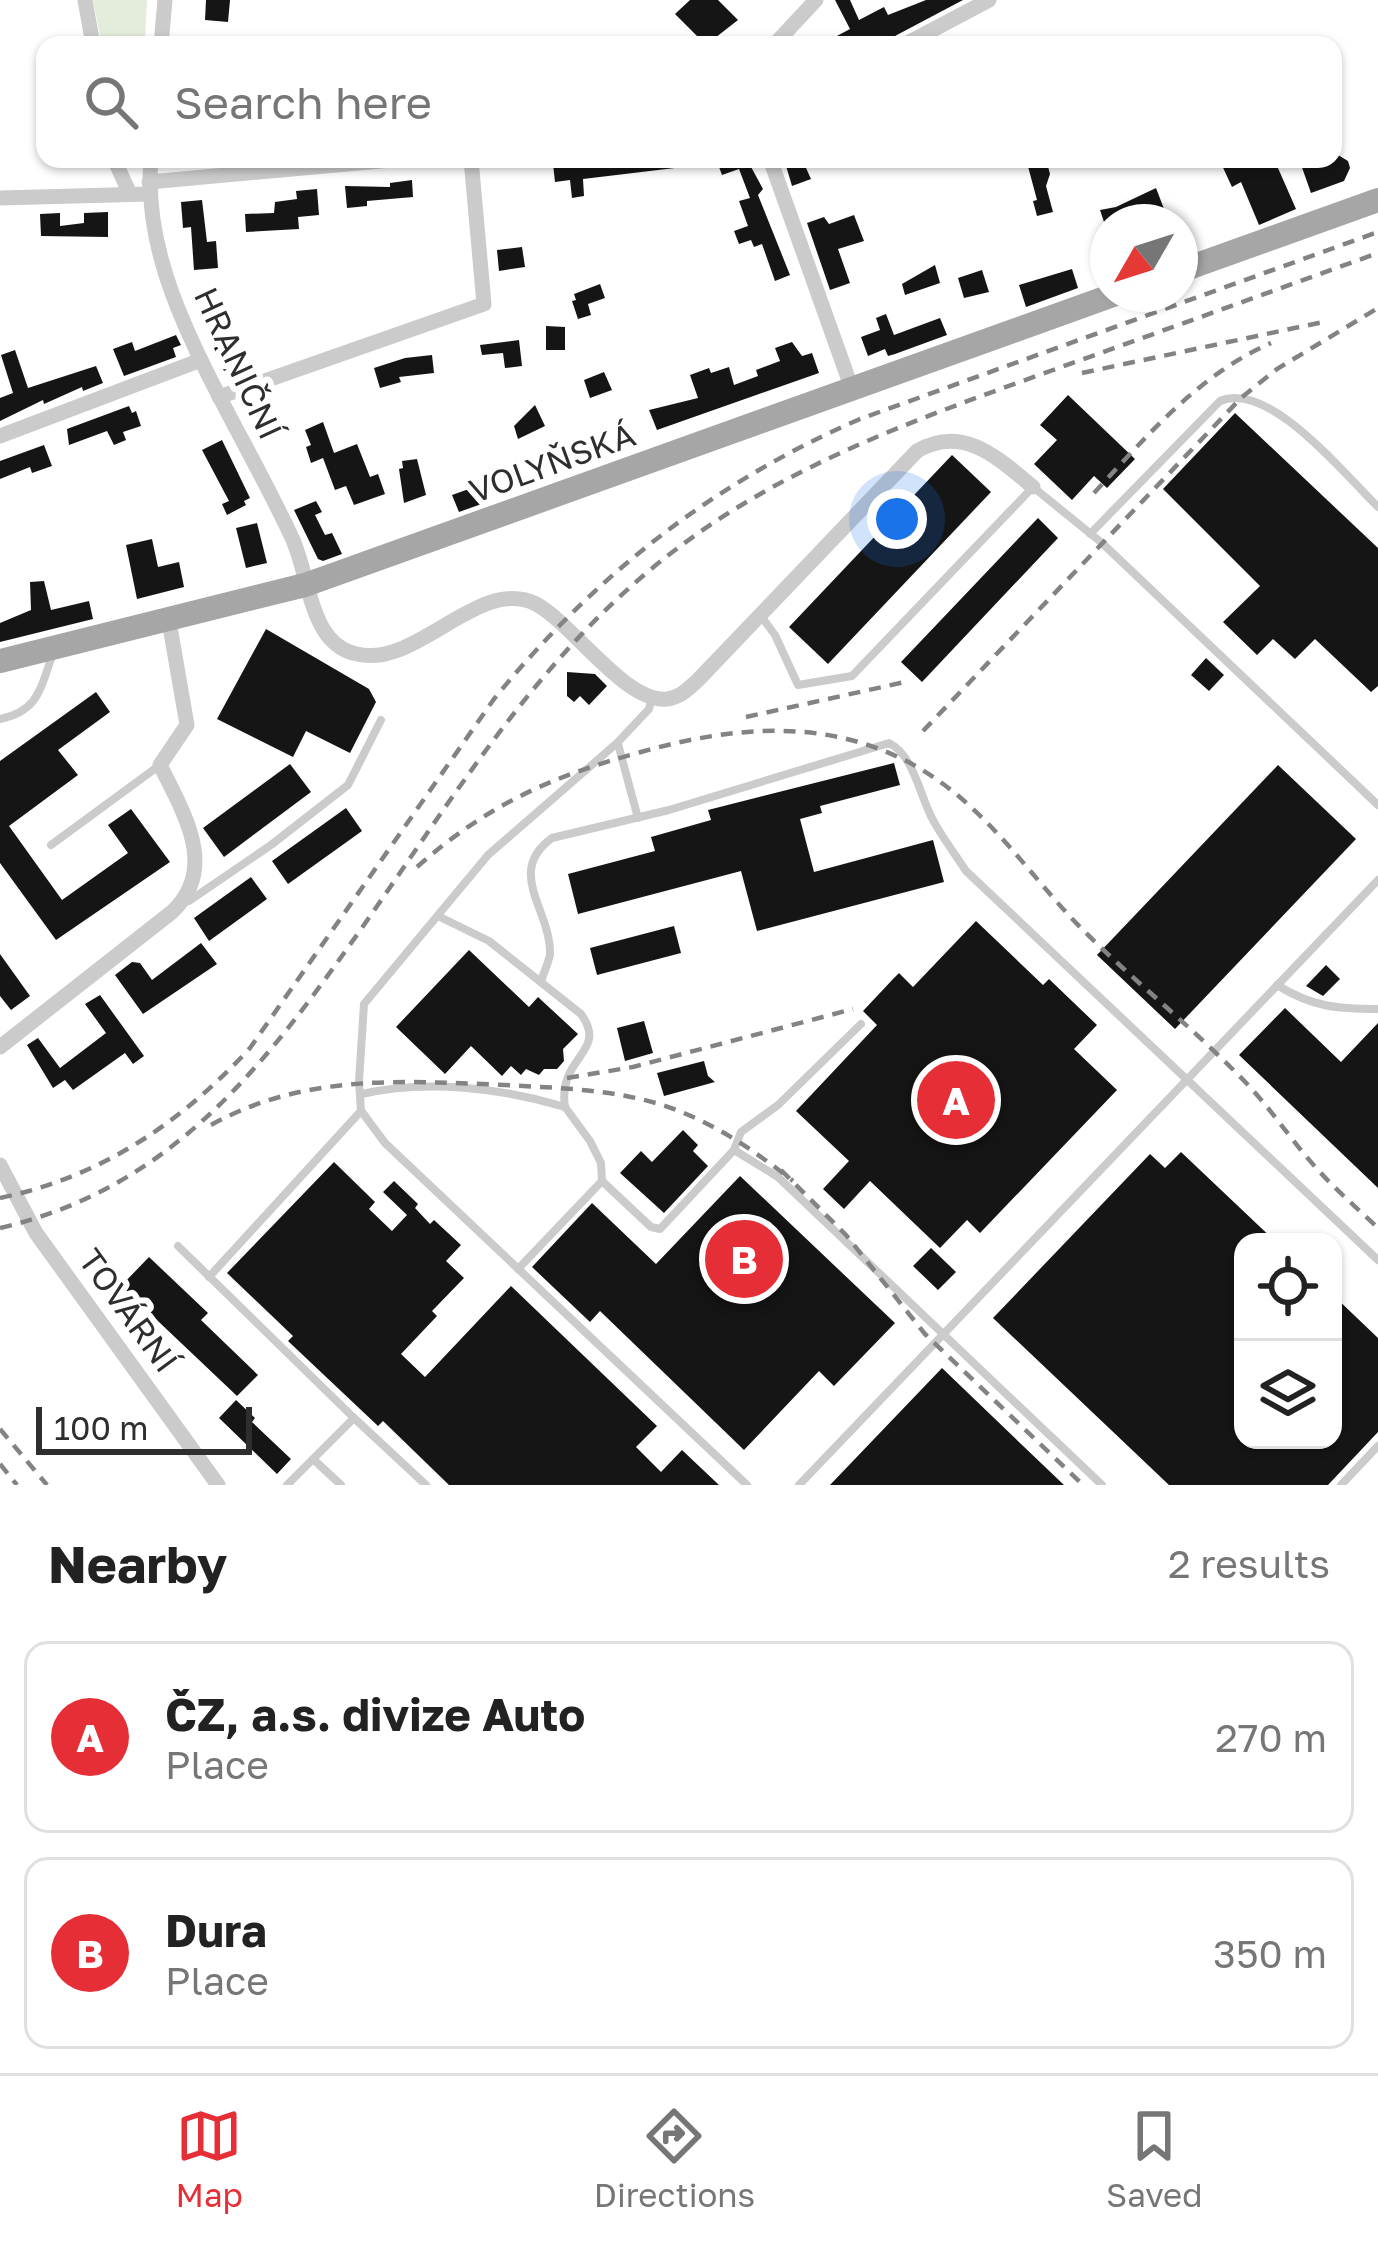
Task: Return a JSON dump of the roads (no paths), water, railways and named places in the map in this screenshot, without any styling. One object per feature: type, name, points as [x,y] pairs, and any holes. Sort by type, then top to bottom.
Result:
[{"type":"main road","points":[[1198,265],[1378,200]]},
{"type":"main road","name":"VOLYŇSKÁ","points":[[0,661],[304,585],[1090,303]]},
{"type":"street","points":[[85,0],[91,36]]},
{"type":"street","points":[[162,36],[165,0]]},
{"type":"street","points":[[784,36],[816,0]]},
{"type":"street","points":[[921,36],[989,0]]},
{"type":"street","name":"HRANIČNÍ","points":[[122,168],[142,190],[172,291],[201,361],[295,544],[304,585],[329,638],[362,656],[396,651],[492,602],[511,598],[531,602],[638,691],[652,697]]},
{"type":"street","name":"HRANIČNÍ","points":[[142,190],[148,168]]},
{"type":"street","points":[[0,198],[142,190],[327,168]]},
{"type":"street","points":[[219,397],[484,304],[472,168]]},
{"type":"street","points":[[773,168],[852,389]]},
{"type":"street","points":[[0,436],[201,361]]},
{"type":"street","points":[[652,697],[680,695],[929,444],[953,440],[979,447],[1033,487]]},
{"type":"street","points":[[0,1047],[172,912],[190,891],[197,859],[190,831],[160,765],[187,725],[169,621]]},
{"type":"street","name":"TOVÁRNÍ","points":[[0,1165],[36,1233],[218,1485]]},
{"type":"lane","points":[[1090,534],[1220,400],[1230,396],[1260,400],[1284,417],[1378,507]]},
{"type":"lane","points":[[760,615],[776,635],[798,685],[852,676],[1033,487],[1090,534],[1378,806]]},
{"type":"lane","points":[[0,719],[22,714],[33,703],[55,647]]},
{"type":"lane","points":[[652,697],[649,709],[617,743],[488,855],[364,1004],[358,1081],[362,1111],[385,1143],[747,1485]]},
{"type":"lane","points":[[172,912],[348,785],[381,720]]},
{"type":"lane","points":[[617,743],[638,818]]},
{"type":"lane","points":[[541,982],[550,955],[529,867],[537,849],[552,838],[638,818],[889,743],[898,747],[933,821],[966,871],[1378,1260]]},
{"type":"lane","points":[[51,845],[160,765]]},
{"type":"lane","points":[[799,1485],[1378,880]]},
{"type":"lane","points":[[440,917],[489,940],[592,1029],[591,1041],[565,1078],[565,1107],[602,1163],[602,1181],[518,1270]]},
{"type":"lane","points":[[1277,985],[1328,1009],[1378,1009]]},
{"type":"lane","points":[[602,1181],[651,1227],[660,1229],[734,1150],[741,1132],[778,1105],[861,1024]]},
{"type":"lane","points":[[362,1094],[387,1089],[484,1090],[527,1095],[565,1107]]},
{"type":"lane","points":[[209,1277],[362,1111]]},
{"type":"lane","points":[[734,1150],[778,1177],[1102,1485]]},
{"type":"lane","points":[[178,1246],[426,1485]]},
{"type":"lane","points":[[287,1485],[354,1418]]},
{"type":"lane","points":[[1341,1485],[1378,1446]]},
{"type":"lane","points":[[313,1459],[341,1485]]},
{"type":"railway","points":[[0,1198],[37,1189],[105,1161],[167,1123],[224,1075],[250,1048],[494,699],[615,573],[706,503],[806,444],[860,419],[1378,232]]},
{"type":"railway","points":[[0,1228],[62,1209],[118,1182],[167,1150],[212,1112],[292,1023],[531,692],[608,608],[696,535],[792,476],[894,430],[1378,253]]},
{"type":"railway","points":[[923,731],[1242,397],[1277,369],[1378,308]]},
{"type":"railway","points":[[1082,373],[1323,322]]},
{"type":"railway","points":[[1094,493],[1197,389],[1271,343]]},
{"type":"railway","points":[[746,717],[905,682]]},
{"type":"railway","points":[[417,867],[469,826],[522,795],[609,761],[686,741],[773,731],[816,733],[897,756],[936,779],[988,823],[1083,930],[1249,1086],[1319,1171],[1378,1228]]},
{"type":"railway","points":[[567,1078],[633,1067],[853,1009]]},
{"type":"railway","points":[[211,1125],[282,1096],[355,1084],[429,1082],[583,1090],[640,1099],[696,1118],[746,1146],[793,1181]]},
{"type":"railway","points":[[781,1170],[846,1235],[925,1334],[1083,1485]]},
{"type":"railway","points":[[0,1429],[47,1485]]},
{"type":"railway","points":[[0,1464],[17,1485]]},
{"type":"place","name":"ČZ, a.s. divize Auto","points":[[956,1100]]},
{"type":"place","name":"Dura","points":[[744,1259]]}]
